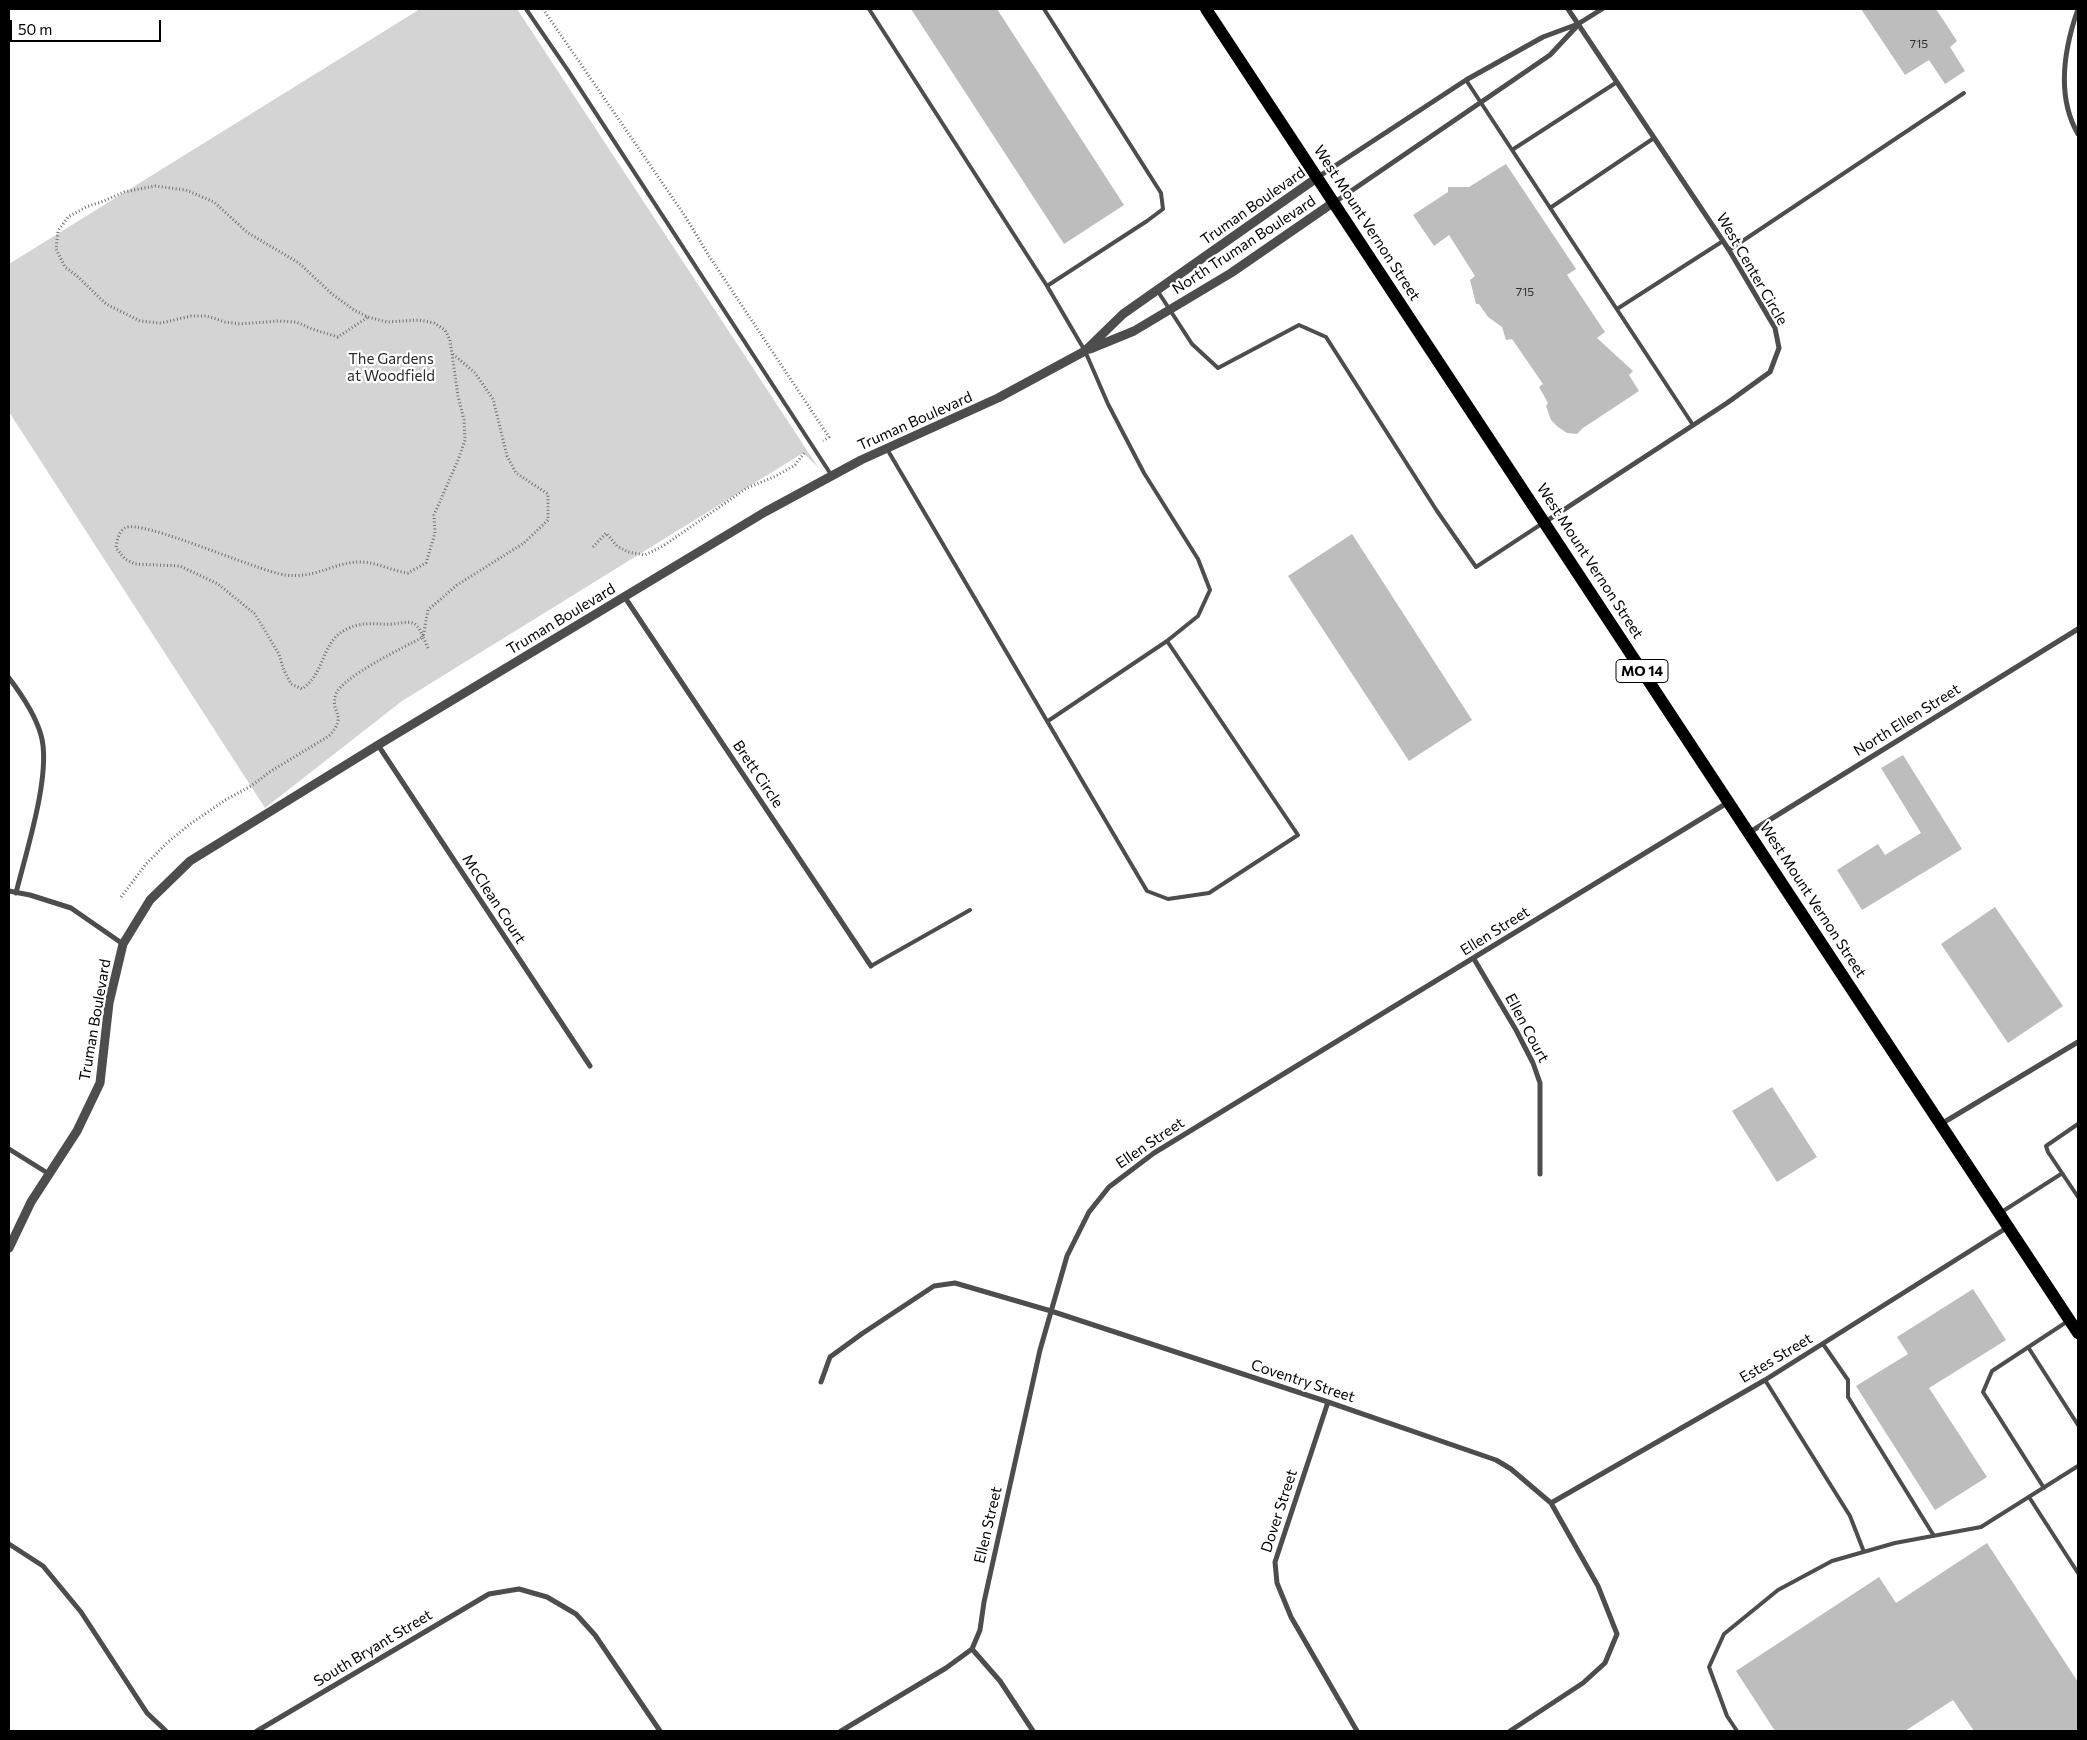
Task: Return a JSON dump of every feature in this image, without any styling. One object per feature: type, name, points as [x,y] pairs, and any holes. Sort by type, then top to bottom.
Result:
[{"type":"main road","name":"West Mount Vernon Street","points":[[1206,9],[2078,1333]]},
{"type":"street","name":"West Center Circle","points":[[1545,522],[1770,372],[1779,348],[1775,328],[1729,250],[1568,9]]},
{"type":"street","name":"North Truman Boulevard","points":[[1318,177],[1466,80],[1543,37],[1578,24],[1602,9]]},
{"type":"street","points":[[2078,9],[2064,74],[2065,102],[2078,134]]},
{"type":"street","name":"North Truman Boulevard","points":[[1085,351],[1134,331],[1231,273],[1550,55],[1578,24]]},
{"type":"street","name":"Truman Boulevard","points":[[9,1248],[30,1202],[77,1131],[100,1083],[109,1003],[124,944],[150,900],[190,861],[378,745],[765,512],[861,460],[887,450],[998,398],[1085,351],[1123,314],[1318,177]]},
{"type":"street","name":"Brett Circle","points":[[624,596],[871,966]]},
{"type":"street","name":"North Ellen Street","points":[[1749,833],[2078,629]]},
{"type":"street","points":[[9,678],[25,699],[41,735],[43,778],[16,892]]},
{"type":"street","name":"McClean Court","points":[[378,745],[590,1066]]},
{"type":"street","name":"Ellen Street","points":[[972,1649],[980,1630],[986,1592],[1040,1350],[1066,1256],[1088,1212],[1109,1187],[1154,1153],[1729,802]]},
{"type":"street","points":[[9,892],[30,895],[71,908],[124,944]]},
{"type":"street","name":"Ellen Court","points":[[1474,959],[1516,1030],[1533,1063],[1540,1084],[1540,1174]]},
{"type":"street","points":[[1941,1124],[2078,1042]]},
{"type":"street","points":[[9,1149],[49,1174]]},
{"type":"street","name":"Estes Street","points":[[1551,1503],[1766,1380],[2009,1227]]},
{"type":"street","name":"Coventry Street","points":[[821,1382],[830,1357],[934,1286],[955,1283],[1051,1311],[1328,1402],[1496,1460],[1511,1469],[1551,1503],[1598,1586],[1616,1634],[1605,1663],[1583,1683],[1510,1731]]},
{"type":"street","name":"Dover Street","points":[[1328,1402],[1275,1562],[1277,1583],[1291,1617],[1357,1731]]},
{"type":"street","points":[[9,1544],[43,1566],[81,1612],[147,1713],[166,1731]]},
{"type":"street","name":"South Bryant Street","points":[[257,1731],[489,1594],[519,1589],[547,1596],[576,1614],[596,1635],[660,1731]]},
{"type":"street","points":[[841,1731],[946,1668],[972,1649],[1000,1682],[1033,1731]]},
{"type":"lane","points":[[526,9],[570,72],[832,476]]},
{"type":"lane","points":[[869,9],[1047,286],[1085,351],[1108,404],[1144,473],[1198,559],[1210,590],[1198,616],[1167,641],[1048,721]]},
{"type":"lane","points":[[1044,9],[1161,193],[1163,209],[1148,221],[1047,286]]},
{"type":"lane","points":[[1466,80],[1693,425]]},
{"type":"lane","points":[[1512,150],[1616,82]]},
{"type":"lane","points":[[1729,250],[1964,93]]},
{"type":"lane","points":[[1550,208],[1654,138]]},
{"type":"lane","points":[[1617,309],[1723,241]]},
{"type":"lane","points":[[1157,289],[1192,344],[1218,368],[1298,325],[1326,337],[1437,511],[1476,567],[1545,522]]},
{"type":"lane","points":[[887,450],[1147,891],[1168,899],[1209,893],[1298,834],[1167,641]]},
{"type":"lane","points":[[871,966],[970,910]]},
{"type":"lane","points":[[2078,1124],[2046,1146],[2061,1174],[2078,1197]]},
{"type":"lane","points":[[2000,1213],[2061,1174]]},
{"type":"lane","points":[[2044,1488],[1983,1392],[1992,1371],[2070,1320]]},
{"type":"lane","points":[[1823,1344],[1848,1380],[1848,1397],[1934,1536]]},
{"type":"lane","points":[[2028,1347],[2078,1425]]},
{"type":"lane","points":[[1766,1380],[1850,1516],[1864,1552]]},
{"type":"lane","points":[[1737,1731],[1727,1716],[1709,1667],[1724,1634],[1778,1590],[1832,1561],[1895,1543],[1981,1527],[2078,1466]]},
{"type":"lane","points":[[2029,1497],[2078,1573]]},
{"type":"path","points":[[543,9],[674,199],[709,256],[829,437],[804,453],[794,465],[776,476],[747,488],[663,546],[645,555],[628,552],[617,546],[606,533],[593,547]]},
{"type":"path","points":[[368,317],[338,337],[296,322],[278,321],[240,324],[225,322],[207,316],[191,316],[161,323],[140,321],[106,304],[66,268],[56,249],[58,231],[68,217],[86,206],[104,202],[124,192],[155,186],[186,190],[214,202],[248,233],[299,263],[332,294],[354,310],[368,317],[387,322],[419,320],[434,323],[445,330],[450,340],[464,420],[465,440],[434,515],[435,533],[426,563],[408,573],[360,562],[341,565],[323,572],[304,576],[285,575],[235,560],[159,532],[133,526],[124,528],[118,536],[116,548],[125,560],[135,564],[180,566],[218,584],[255,614],[279,654],[291,684],[302,689],[310,683],[317,673],[328,645],[342,632],[356,625],[373,622],[391,624],[407,621],[420,628],[428,648]]},
{"type":"path","points":[[424,637],[428,610],[458,585],[524,543],[548,520],[548,494],[516,473],[507,456],[493,399],[475,373],[456,358],[451,351]]},
{"type":"path","points":[[122,897],[146,864],[190,824],[329,736],[336,728],[340,719],[334,700],[337,691],[345,682],[384,658],[424,637]]},
{"type":"green space","name":"The Gardens at Woodfield","points":[[420,9],[517,9],[818,467],[803,453],[402,701],[265,808],[9,412],[9,264]]},
{"type":"building","points":[[911,9],[997,9],[1124,205],[1064,244]]},
{"type":"building","points":[[1861,9],[1936,9],[1957,41],[1950,47],[1965,71],[1945,84],[1929,60],[1905,75]]},
{"type":"building","points":[[1506,164],[1576,269],[1567,275],[1605,332],[1597,338],[1633,371],[1629,375],[1639,391],[1583,428],[1577,434],[1567,433],[1551,420],[1546,406],[1548,403],[1539,387],[1543,384],[1512,339],[1506,340],[1502,327],[1488,317],[1479,304],[1476,304],[1470,280],[1475,276],[1449,235],[1434,246],[1413,215],[1448,192],[1448,187],[1469,187]]},
{"type":"building","points":[[1352,534],[1472,720],[1409,761],[1288,576]]},
{"type":"building","points":[[1903,755],[1962,849],[1862,910],[1837,870],[1878,844],[1885,855],[1921,833],[1881,768]]},
{"type":"building","points":[[1995,907],[2063,1006],[2008,1043],[1941,944]]},
{"type":"building","points":[[1772,1087],[1817,1157],[1777,1182],[1732,1111]]},
{"type":"building","points":[[1973,1289],[2006,1340],[1929,1388],[1987,1477],[1935,1510],[1856,1386],[1908,1354],[1897,1337]]},
{"type":"building","points":[[1987,1543],[2078,1682],[2078,1731],[1974,1731],[1953,1700],[1905,1731],[1775,1731],[1736,1671],[1879,1577],[1896,1603]]}]
